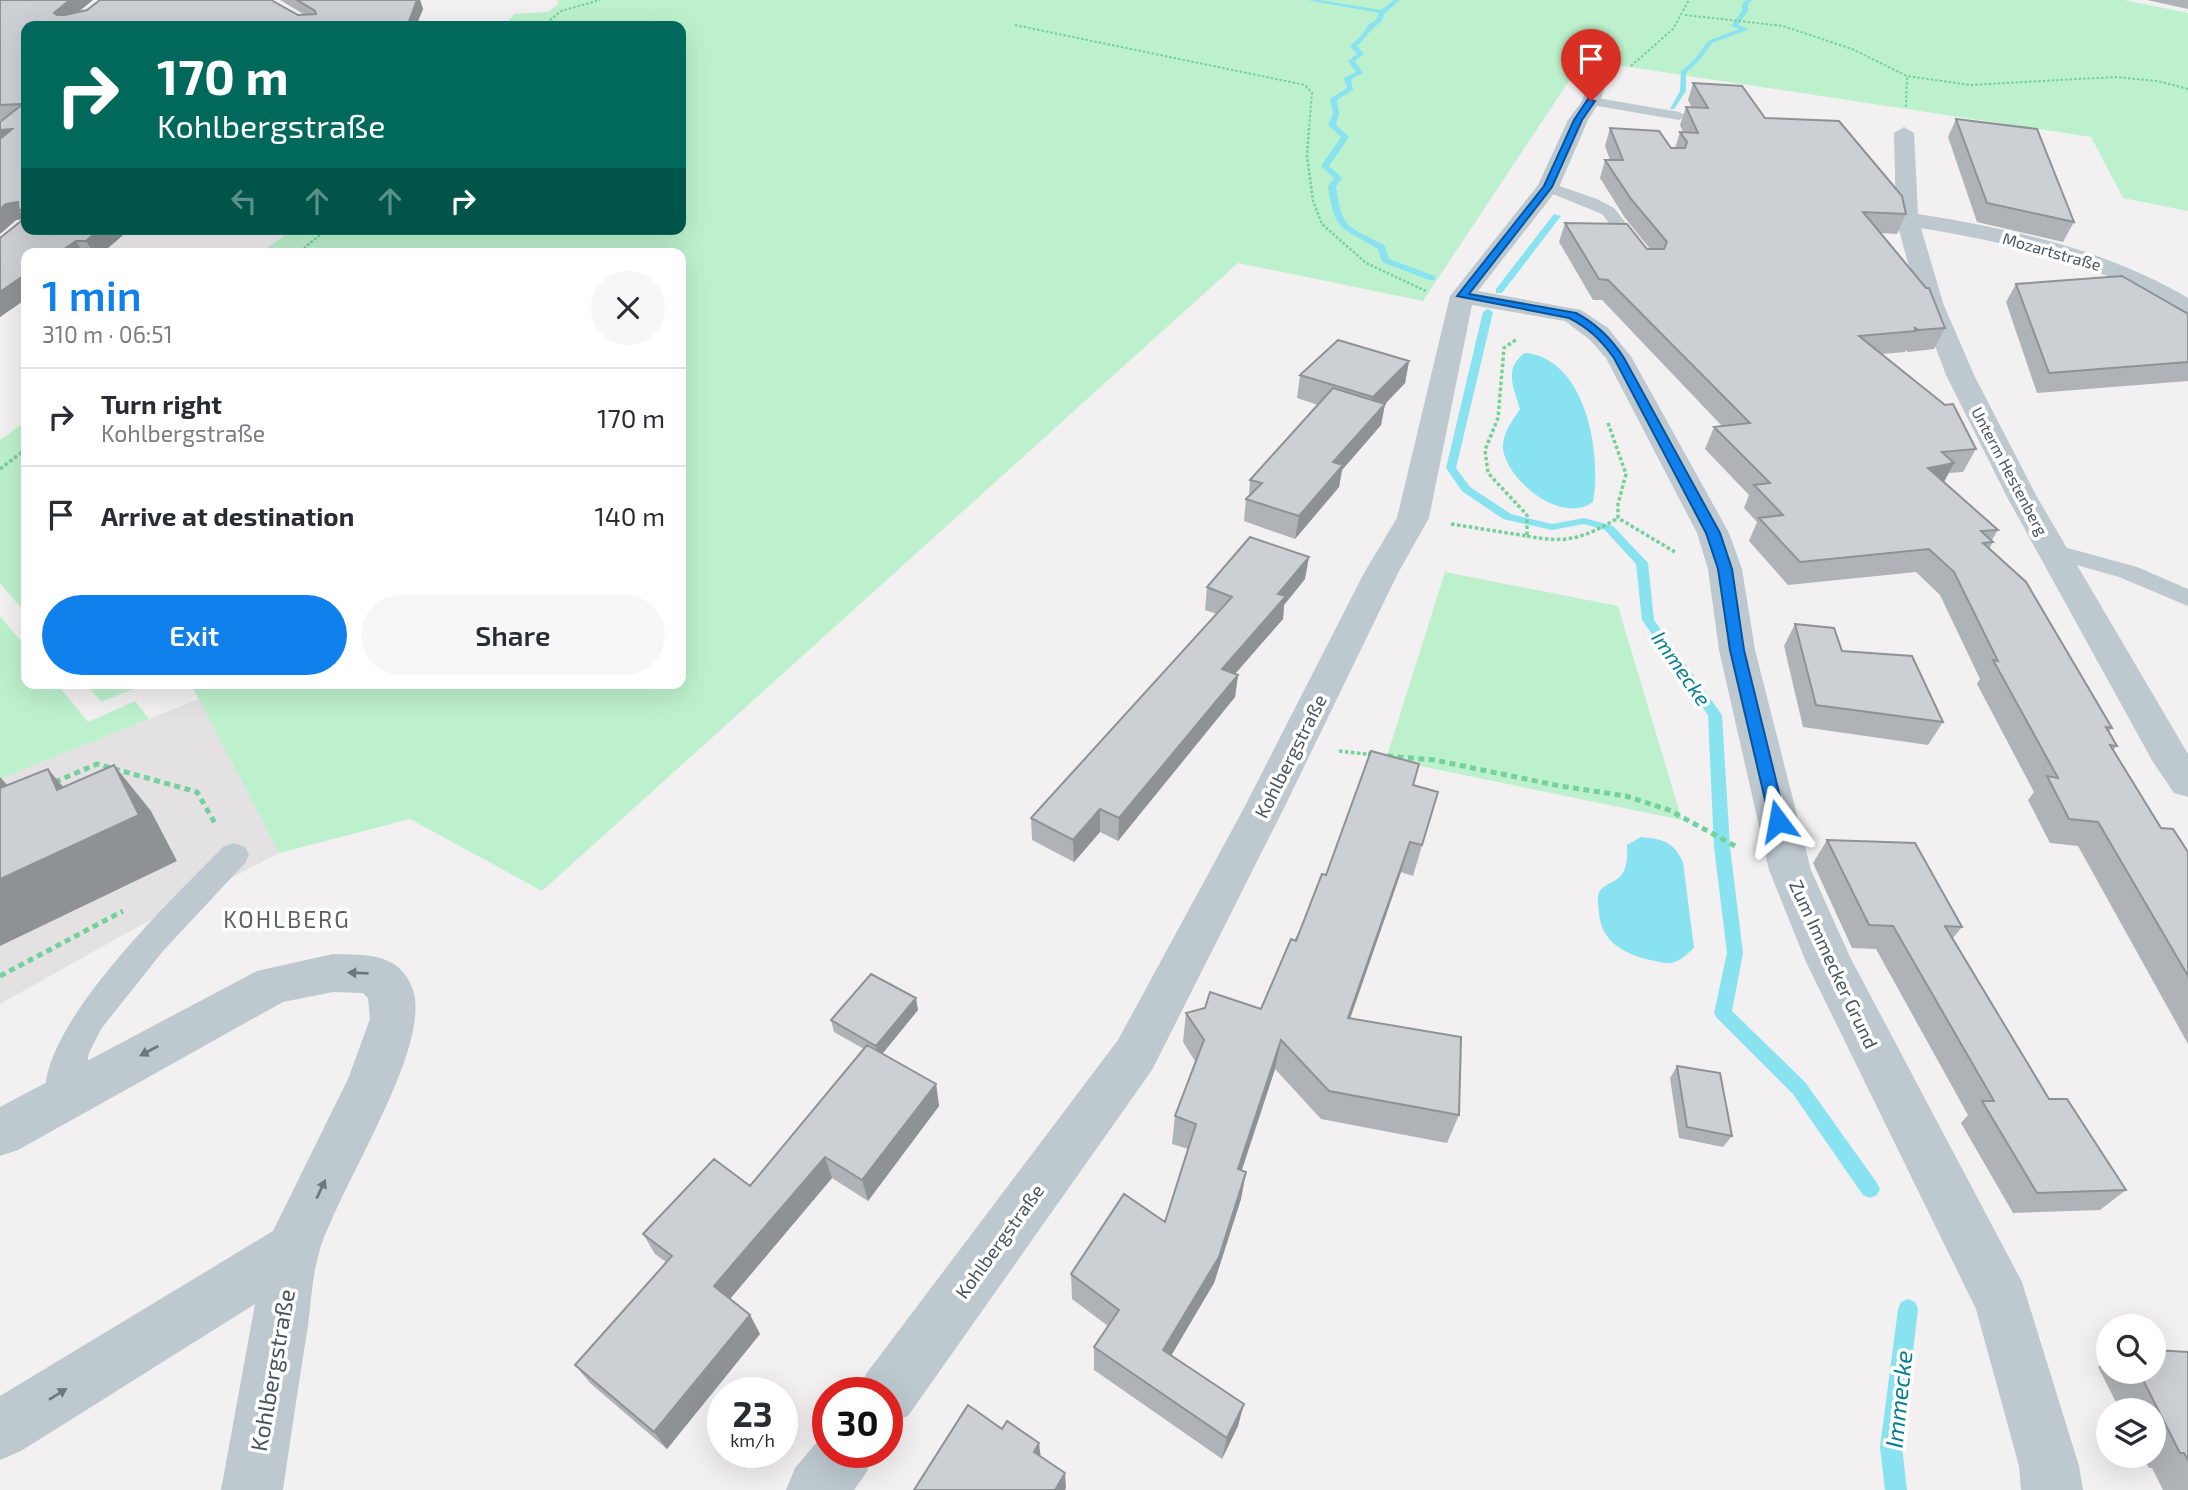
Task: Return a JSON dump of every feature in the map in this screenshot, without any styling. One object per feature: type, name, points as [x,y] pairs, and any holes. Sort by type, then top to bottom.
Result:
[{"type":"street","name":"Kohlbergstraße","points":[[900,1377],[1135,1055],[1270,796],[1381,573],[1413,518],[1460,301],[1548,187],[1578,120],[1596,88]]},
{"type":"street","name":"Unterm Hestenberg","points":[[1904,133],[1907,219],[1931,303],[1960,375],[2053,551],[2173,762],[2188,783]]},
{"type":"street","name":"Mozartstraße","points":[[1907,219],[1960,227],[2072,255],[2118,271],[2188,308]]},
{"type":"street","name":"Zum Immecker Grund","points":[[1460,301],[1572,316],[1586,322],[1606,339],[1619,358],[1713,533],[1725,569],[1737,650],[1790,870],[1829,962],[2002,1302],[2049,1466],[2052,1490]]},
{"type":"street","name":"Kohlbergstraße","points":[[0,1133],[273,985],[333,972],[375,974],[390,991],[393,1019],[371,1083],[292,1250],[252,1490]]},
{"type":"street","points":[[0,1430],[292,1250]]},
{"type":"street","points":[[817,1490],[833,1468]]},
{"type":"lane","points":[[1596,88],[1633,109],[1651,129]]},
{"type":"lane","points":[[1633,109],[1679,116]]},
{"type":"lane","points":[[1548,187],[1608,211],[1649,264]]},
{"type":"lane","points":[[2053,551],[2129,572],[2188,598]]},
{"type":"lane","points":[[62,1098],[72,1051],[89,1019],[152,942],[234,855]]},
{"type":"path","points":[[573,6],[575,0]]},
{"type":"path","points":[[547,21],[552,14],[600,0]]},
{"type":"path","points":[[1596,88],[1626,70],[1663,41],[1685,15],[1689,0]]},
{"type":"path","points":[[1685,15],[1752,20],[1783,26],[1852,49],[1907,76],[1970,85],[2115,77],[2157,81],[2188,89]]},
{"type":"path","points":[[1015,25],[1305,85],[1312,93],[1307,156],[1313,201],[1322,224],[1366,263],[1460,301]]},
{"type":"path","points":[[304,248],[320,235]]},
{"type":"path","points":[[1523,336],[1504,348],[1498,418],[1485,450],[1488,474],[1527,515],[1527,536]]},
{"type":"path","points":[[1604,413],[1626,474],[1618,504],[1618,518]]},
{"type":"path","points":[[0,469],[21,453]]},
{"type":"path","points":[[1413,518],[1556,542],[1579,539],[1618,518]]},
{"type":"path","points":[[1618,518],[1684,558],[1725,569]]},
{"type":"path","points":[[1337,751],[1434,760],[1560,786],[1626,796],[1669,810],[1741,849]]},
{"type":"path","points":[[48,785],[97,764],[197,792],[234,855]]},
{"type":"path","points":[[0,976],[132,906]]},
{"type":"shaded area","points":[[199,699],[279,853],[141,925],[0,1004],[0,779]]},
{"type":"green space","points":[[557,0],[2124,0],[2188,13],[2188,211],[2123,198],[2091,137],[1583,60],[1423,301],[1238,263],[542,891],[410,819],[279,853],[194,689],[686,689],[686,248],[267,248],[285,235],[686,235],[686,21],[509,21],[514,14],[548,12],[559,4]]},
{"type":"green space","points":[[21,425],[21,608],[0,583],[0,440]]},
{"type":"green space","points":[[1445,572],[1618,606],[1682,820],[1386,759]]},
{"type":"green space","points":[[0,616],[21,641],[21,689],[61,689],[88,722],[135,701],[149,719],[0,779]]},
{"type":"green space","points":[[90,689],[134,689],[101,702]]},
{"type":"water","points":[[1525,353],[1546,359],[1563,372],[1576,390],[1585,411],[1592,435],[1595,482],[1593,502],[1581,508],[1554,505],[1528,489],[1517,478],[1504,454],[1505,436],[1520,409],[1512,372],[1518,359]]},
{"type":"water","points":[[1641,837],[1666,842],[1683,862],[1694,948],[1681,959],[1671,963],[1650,960],[1623,950],[1609,939],[1601,923],[1598,897],[1601,890],[1620,876],[1627,860],[1627,845]]},
{"type":"building","points":[[0,0],[70,0],[54,13],[65,15],[87,10],[100,0],[271,0],[298,15],[316,14],[297,0],[417,0],[409,21],[21,21],[21,104],[0,105]]},
{"type":"building","points":[[1693,83],[1742,86],[1765,118],[1839,121],[1902,196],[1906,214],[1863,212],[1926,288],[1929,288],[1945,328],[1918,330],[1914,327],[1916,331],[1859,336],[1945,405],[1953,404],[1976,449],[1942,452],[1954,463],[1928,468],[1998,530],[1981,531],[1993,542],[1983,543],[2026,582],[2112,728],[2106,727],[2117,746],[2110,745],[2161,828],[2173,829],[2188,852],[2188,976],[2098,822],[2069,819],[2047,776],[2058,778],[1993,660],[1998,661],[1954,572],[1929,549],[1800,562],[1759,518],[1783,515],[1754,485],[1770,483],[1714,427],[1750,423],[1608,280],[1599,279],[1565,223],[1627,224],[1647,249],[1664,249],[1667,242],[1631,199],[1605,160],[1623,160],[1610,128],[1659,131],[1671,148],[1685,148],[1687,142],[1680,132],[1698,133],[1686,107],[1708,108]]},
{"type":"building","points":[[21,106],[21,210],[18,202],[6,204],[0,209],[0,139],[12,129],[0,130],[0,122]]},
{"type":"building","points":[[1956,119],[2037,129],[2074,222],[1987,203]]},
{"type":"building","points":[[21,221],[21,235],[93,235],[86,241],[76,241],[66,248],[21,248],[21,277],[0,292],[0,238]]},
{"type":"building","points":[[2122,276],[2188,314],[2188,362],[2049,373],[2016,284]]},
{"type":"building","points":[[1338,340],[1409,361],[1373,397],[1300,375]]},
{"type":"building","points":[[1333,388],[1385,404],[1333,462],[1343,465],[1299,516],[1246,499],[1262,483],[1250,480]]},
{"type":"building","points":[[1250,537],[1309,557],[1278,594],[1286,596],[1222,669],[1238,675],[1119,818],[1100,809],[1073,840],[1031,818],[1232,597],[1207,587]]},
{"type":"building","points":[[1795,624],[1834,628],[1842,651],[1912,656],[1943,722],[1816,705]]},
{"type":"building","points":[[1371,751],[1419,764],[1413,785],[1438,792],[1422,845],[1410,842],[1348,1018],[1461,1037],[1459,1115],[1329,1091],[1281,1040],[1238,1169],[1246,1172],[1219,1257],[1163,1350],[1244,1404],[1227,1438],[1094,1347],[1119,1310],[1071,1274],[1124,1194],[1165,1222],[1196,1124],[1175,1116],[1204,1040],[1186,1013],[1205,1008],[1210,992],[1261,1009],[1291,939],[1296,941],[1322,874],[1326,875]]},
{"type":"building","points":[[114,765],[139,815],[0,879],[0,788],[48,769],[57,790]]},
{"type":"building","points":[[1827,840],[1915,843],[1962,927],[1945,926],[2049,1099],[2067,1099],[2126,1190],[2037,1193],[1982,1101],[1994,1101],[1893,926],[1869,925]]},
{"type":"building","points":[[871,974],[916,998],[876,1046],[831,1020]]},
{"type":"building","points":[[867,1045],[936,1084],[862,1180],[825,1157],[714,1286],[750,1315],[654,1432],[575,1365],[672,1256],[643,1234],[714,1159],[750,1186]]},
{"type":"building","points":[[1677,1066],[1720,1073],[1732,1136],[1687,1127]]},
{"type":"building","points":[[2166,1351],[2188,1352],[2188,1460],[2184,1453],[2180,1453],[2166,1425],[2166,1398],[2152,1398],[2145,1384],[2166,1384]]},
{"type":"building","points":[[968,1405],[1002,1429],[1007,1421],[1039,1443],[1034,1452],[1065,1473],[1055,1490],[914,1490]]},
{"type":"waterway","points":[[1310,0],[1382,12]]},
{"type":"waterway","name":"Immecke","points":[[1382,12],[1397,0]]},
{"type":"waterway","points":[[1672,108],[1683,91],[1683,72],[1697,60],[1710,42],[1745,29],[1734,26],[1749,0]]},
{"type":"waterway","name":"Immecke","points":[[1382,12],[1379,21],[1370,26],[1365,36],[1353,46],[1361,54],[1351,61],[1360,73],[1347,78],[1351,89],[1333,99],[1336,113],[1332,125],[1345,137],[1325,166],[1338,178],[1332,187],[1340,222],[1382,248],[1385,260],[1432,278]]},
{"type":"waterway","points":[[1499,291],[1557,216]]},
{"type":"waterway","name":"Immecke","points":[[1488,312],[1451,468],[1466,489],[1507,517],[1552,527],[1584,521],[1609,528],[1642,563],[1648,620],[1715,715],[1722,847],[1735,953],[1723,1013],[1799,1088],[1870,1189]]},
{"type":"waterway","name":"Immecke","points":[[1896,1490],[1891,1447],[1908,1309]]},
{"type":"district","name":"KOHLBERG","points":[[287,919]]},
{"type":"route","points":[[1591,101],[1578,120],[1548,187],[1462,296],[1554,310],[1572,316],[1586,322],[1606,339],[1619,358],[1713,533],[1725,569],[1737,650],[1778,821]]}]
